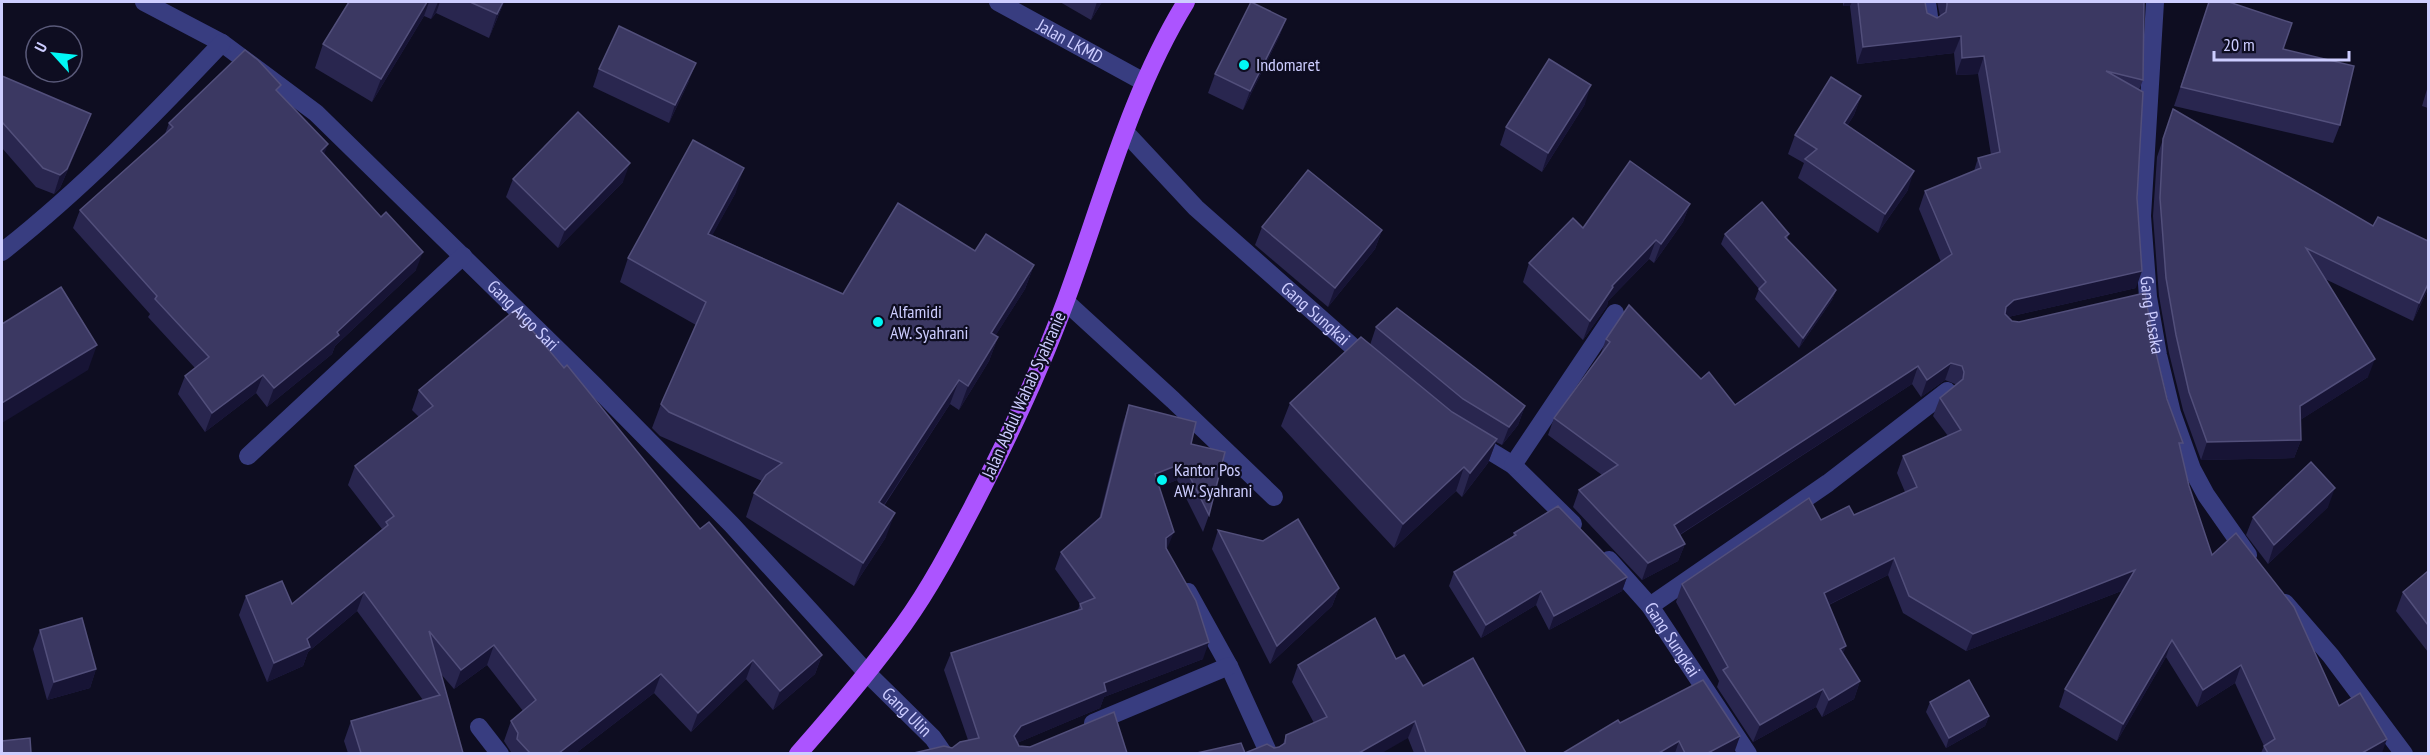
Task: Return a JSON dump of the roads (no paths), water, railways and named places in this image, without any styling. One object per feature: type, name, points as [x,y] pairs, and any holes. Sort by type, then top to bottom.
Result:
[{"type":"main road","name":"Jalan Abdul Wahab Syahranie","points":[[798,753],[867,673],[906,622],[956,539],[1022,408],[1066,302],[1144,82],[1186,2]]},
{"type":"street","name":"Gang Argo Sari","points":[[144,2],[222,43],[316,113],[463,256],[732,525],[867,673]]},
{"type":"street","name":"Jalan LKMD","points":[[998,2],[1144,82]]},
{"type":"street","points":[[1927,2],[1930,24]]},
{"type":"street","name":"Gang Pusaka","points":[[2155,2],[2142,216],[2148,297],[2158,355],[2172,413],[2192,469],[2206,495],[2258,568]]},
{"type":"street","points":[[2,252],[97,170],[150,119],[222,43]]},
{"type":"street","name":"Gang Sungkai","points":[[1126,133],[1212,223],[1386,375]]},
{"type":"street","points":[[248,456],[463,256]]},
{"type":"street","points":[[2125,302],[2148,297]]},
{"type":"street","points":[[1066,302],[1274,497]]},
{"type":"street","points":[[1513,465],[1615,313]]},
{"type":"street","points":[[1650,606],[1828,483],[1947,391]]},
{"type":"street","points":[[1459,432],[1513,465],[1581,533]]},
{"type":"street","name":"Gang Sungkai","points":[[1597,548],[1650,606],[1748,753]]},
{"type":"street","points":[[1181,580],[1229,666],[1269,753]]},
{"type":"street","points":[[2274,591],[2331,656],[2404,753]]},
{"type":"street","points":[[1075,730],[1229,666]]},
{"type":"street","name":"Gang Ulin","points":[[867,673],[933,738],[944,753]]},
{"type":"street","points":[[479,727],[500,753]]},
{"type":"place","name":"Indomaret","points":[[1244,65]]},
{"type":"place","name":"Alfamidi AW. Syahrani","points":[[878,322]]},
{"type":"place","name":"Kantor Pos AW. Syahrani","points":[[1162,480]]}]
